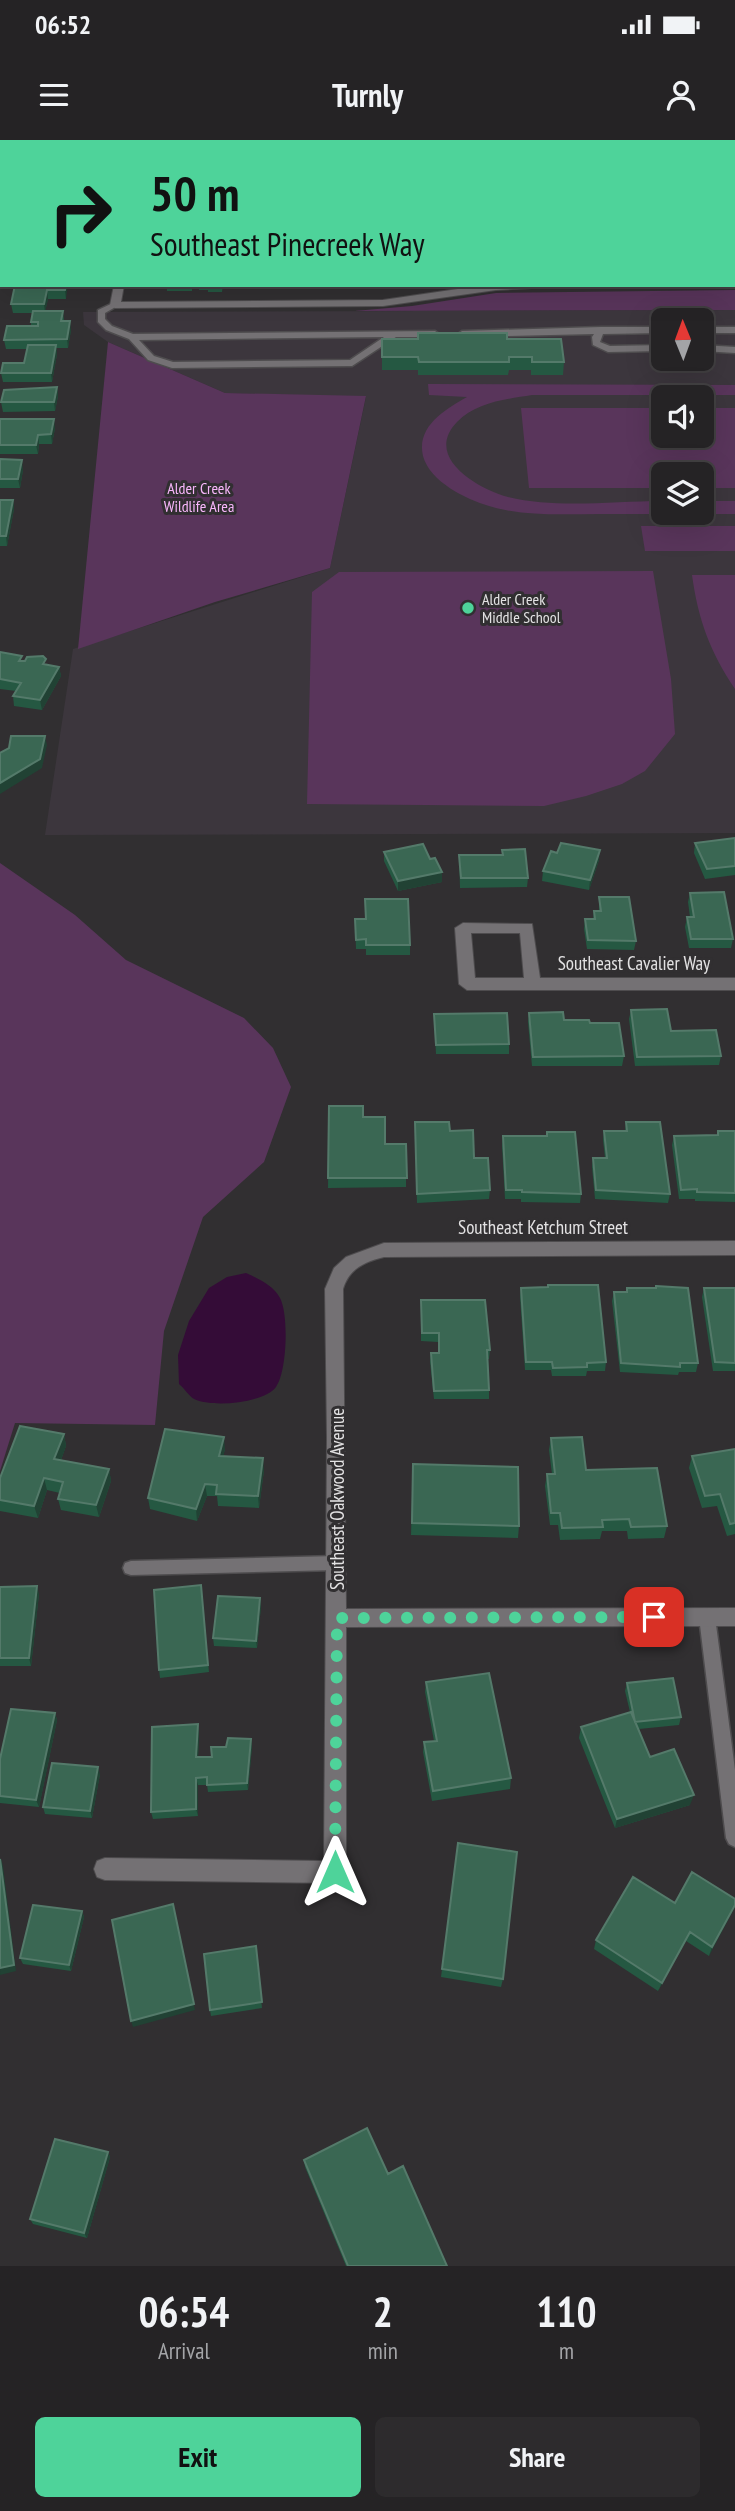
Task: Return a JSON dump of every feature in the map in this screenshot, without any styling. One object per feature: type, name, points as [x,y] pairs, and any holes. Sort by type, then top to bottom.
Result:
[{"type":"street","points":[[119,287],[115,305],[383,303],[499,287]]},
{"type":"street","name":"Southeast Cavalier Way","points":[[533,984],[527,928],[463,928],[467,984],[533,984],[735,984]]},
{"type":"street","name":"Southeast Ketchum Street","points":[[354,1260],[364,1254],[384,1250],[419,1248],[735,1248]]},
{"type":"street","name":"Southeast Oakwood Avenue","points":[[104,1869],[335,1872],[337,1563],[334,1289],[337,1276],[354,1260]]},
{"type":"street","points":[[337,1618],[735,1617]]},
{"type":"lane","points":[[115,305],[101,312],[101,320],[109,328],[132,337],[444,334]]},
{"type":"lane","points":[[601,330],[596,337],[596,343],[608,349],[651,348]]},
{"type":"lane","points":[[457,334],[651,330]]},
{"type":"lane","points":[[714,330],[735,330]]},
{"type":"lane","points":[[132,337],[151,358],[172,365],[352,363],[392,336]]},
{"type":"lane","points":[[714,349],[735,350]]},
{"type":"lane","points":[[131,1568],[337,1563]]},
{"type":"lane","points":[[707,1617],[735,1838]]},
{"type":"shaded area","name":"Alder Creek Middle School","points":[[651,310],[651,371],[714,371],[714,310],[735,310],[735,833],[45,835],[73,649],[330,568],[366,397],[225,393],[108,342],[84,325],[83,312]]},
{"type":"shaded area","points":[[246,1273],[274,1289],[283,1306],[286,1343],[280,1380],[270,1392],[250,1400],[213,1403],[194,1399],[179,1384],[178,1355],[189,1321],[209,1288],[227,1277]]},
{"type":"green space","points":[[735,290],[735,310],[651,308],[651,310],[354,311],[412,306],[496,293]]},
{"type":"green space","name":"Alder Creek Wildlife Area","points":[[108,342],[225,393],[366,396],[330,568],[215,602],[78,649]]},
{"type":"green space","points":[[428,384],[735,385],[735,395],[714,395],[714,385],[651,385],[651,395],[532,395],[502,400],[465,415],[448,435],[446,447],[458,470],[496,493],[546,503],[651,501],[651,514],[531,513],[503,510],[470,499],[433,474],[423,456],[422,445],[428,427],[442,413],[467,397],[429,395]]},
{"type":"green space","points":[[521,408],[651,408],[651,448],[714,448],[714,408],[735,408],[735,488],[714,488],[714,462],[651,462],[651,488],[529,488]]},
{"type":"green space","points":[[714,501],[735,501],[735,514],[714,514]]},
{"type":"green space","points":[[641,526],[735,526],[735,551],[645,551]]},
{"type":"green space","points":[[653,571],[671,679],[675,734],[645,771],[622,784],[544,806],[307,804],[312,592],[339,572]]},
{"type":"green space","points":[[692,575],[735,575],[735,689],[706,635]]},
{"type":"green space","points":[[0,863],[75,915],[126,960],[244,1018],[273,1048],[291,1087],[264,1162],[203,1217],[164,1331],[155,1425],[15,1423],[0,1471]]},
{"type":"building","points":[[15,287],[66,287],[65,290],[47,290],[44,304],[11,304]]},
{"type":"building","points":[[33,311],[63,311],[61,321],[70,321],[67,339],[4,340],[7,326],[38,326],[38,322],[31,322]]},
{"type":"building","points":[[418,333],[507,333],[507,339],[561,339],[564,362],[532,362],[532,357],[509,357],[509,362],[419,362],[418,357],[382,357],[382,339],[418,339]]},
{"type":"building","points":[[28,345],[56,345],[51,373],[1,373],[3,363],[24,363]]},
{"type":"building","points":[[57,387],[54,402],[1,402],[4,390]]},
{"type":"building","points":[[0,419],[54,419],[51,434],[38,435],[36,445],[0,445]]},
{"type":"building","points":[[0,459],[22,460],[18,479],[0,479]]},
{"type":"building","points":[[0,500],[13,500],[6,536],[0,536]]},
{"type":"building","points":[[0,652],[22,656],[19,661],[25,661],[27,657],[43,656],[46,659],[43,664],[59,667],[40,700],[13,696],[21,683],[0,679]]},
{"type":"building","points":[[11,736],[45,736],[40,759],[0,783],[0,753],[9,748]]},
{"type":"building","points":[[735,838],[735,866],[707,869],[695,843]]},
{"type":"building","points":[[561,843],[600,850],[590,880],[543,871],[551,851],[557,853]]},
{"type":"building","points":[[423,844],[430,859],[435,858],[442,872],[398,881],[384,852]]},
{"type":"building","points":[[525,849],[528,878],[461,878],[459,855],[503,855],[502,850]]},
{"type":"building","points":[[724,892],[733,939],[691,939],[687,917],[694,917],[690,893]]},
{"type":"building","points":[[599,897],[629,897],[636,941],[588,940],[585,919],[595,919],[594,911],[601,911]]},
{"type":"building","points":[[365,899],[408,899],[410,945],[366,945],[366,939],[356,940],[355,919],[366,919]]},
{"type":"building","points":[[667,1009],[671,1031],[716,1030],[721,1056],[637,1057],[631,1010]]},
{"type":"building","points":[[563,1012],[564,1020],[619,1023],[624,1056],[533,1057],[529,1013]]},
{"type":"building","points":[[507,1013],[509,1044],[436,1045],[434,1014]]},
{"type":"building","points":[[329,1106],[363,1106],[363,1117],[385,1117],[385,1144],[406,1144],[407,1178],[328,1178]]},
{"type":"building","points":[[415,1122],[449,1122],[450,1131],[473,1130],[474,1158],[488,1158],[490,1190],[417,1194]]},
{"type":"building","points":[[626,1122],[660,1122],[670,1194],[596,1190],[593,1158],[607,1158],[604,1131],[627,1131]]},
{"type":"building","points":[[718,1131],[735,1131],[735,1193],[681,1190],[674,1136],[718,1135]]},
{"type":"building","points":[[547,1132],[575,1132],[581,1194],[506,1190],[503,1136],[547,1136]]},
{"type":"building","points":[[598,1285],[606,1362],[587,1363],[587,1367],[553,1368],[552,1362],[526,1362],[521,1288]]},
{"type":"building","points":[[627,1288],[688,1288],[698,1363],[680,1363],[680,1367],[621,1363],[614,1292],[627,1292]]},
{"type":"building","points":[[704,1288],[735,1288],[735,1363],[715,1362]]},
{"type":"building","points":[[421,1300],[485,1300],[490,1350],[487,1350],[489,1390],[434,1391],[431,1353],[439,1353],[439,1333],[422,1333]]},
{"type":"building","points":[[20,1426],[64,1434],[54,1459],[109,1469],[96,1505],[58,1499],[63,1482],[44,1478],[34,1506],[0,1500],[0,1478]]},
{"type":"building","points":[[165,1429],[224,1437],[219,1456],[263,1458],[258,1496],[216,1494],[217,1485],[205,1484],[196,1509],[148,1498]]},
{"type":"building","points":[[582,1437],[586,1470],[657,1468],[667,1526],[631,1527],[629,1519],[602,1520],[603,1527],[562,1528],[560,1513],[551,1513],[547,1474],[555,1474],[551,1438]]},
{"type":"building","points":[[735,1449],[735,1523],[730,1524],[720,1494],[705,1496],[692,1456]]},
{"type":"building","points":[[413,1464],[518,1467],[519,1526],[412,1523]]},
{"type":"building","points":[[201,1585],[208,1665],[159,1670],[154,1590]]},
{"type":"building","points":[[37,1586],[29,1658],[0,1658],[0,1587]]},
{"type":"building","points":[[218,1596],[260,1598],[256,1641],[213,1638]]},
{"type":"building","points":[[489,1673],[511,1778],[433,1791],[424,1742],[437,1741],[426,1682]]},
{"type":"building","points":[[673,1678],[681,1717],[635,1722],[627,1683]]},
{"type":"building","points":[[11,1709],[55,1713],[36,1800],[0,1796],[0,1759]]},
{"type":"building","points":[[631,1712],[650,1757],[674,1749],[694,1795],[617,1819],[581,1727]]},
{"type":"building","points":[[198,1724],[196,1757],[212,1757],[211,1747],[226,1747],[228,1738],[251,1739],[247,1783],[207,1785],[207,1777],[196,1778],[196,1809],[151,1812],[152,1727]]},
{"type":"building","points":[[52,1763],[98,1767],[90,1811],[43,1807]]},
{"type":"building","points":[[458,1843],[517,1852],[503,1979],[442,1969]]},
{"type":"building","points":[[0,1859],[14,1965],[0,1968]]},
{"type":"building","points":[[692,1872],[735,1899],[735,1905],[712,1947],[690,1932],[662,1983],[596,1940],[633,1877],[675,1903]]},
{"type":"building","points":[[173,1904],[194,2004],[131,2021],[112,1920]]},
{"type":"building","points":[[33,1905],[82,1911],[69,1965],[20,1958]]},
{"type":"building","points":[[256,1946],[262,2002],[210,2010],[204,1954]]},
{"type":"building","points":[[367,2128],[388,2174],[403,2166],[447,2266],[348,2266],[304,2160]]},
{"type":"building","points":[[55,2139],[108,2152],[84,2233],[30,2219]]},
{"type":"place","name":"Alder Creek Middle School","points":[[468,608]]},
{"type":"route","points":[[335,1872],[337,1618],[654,1617]]}]
